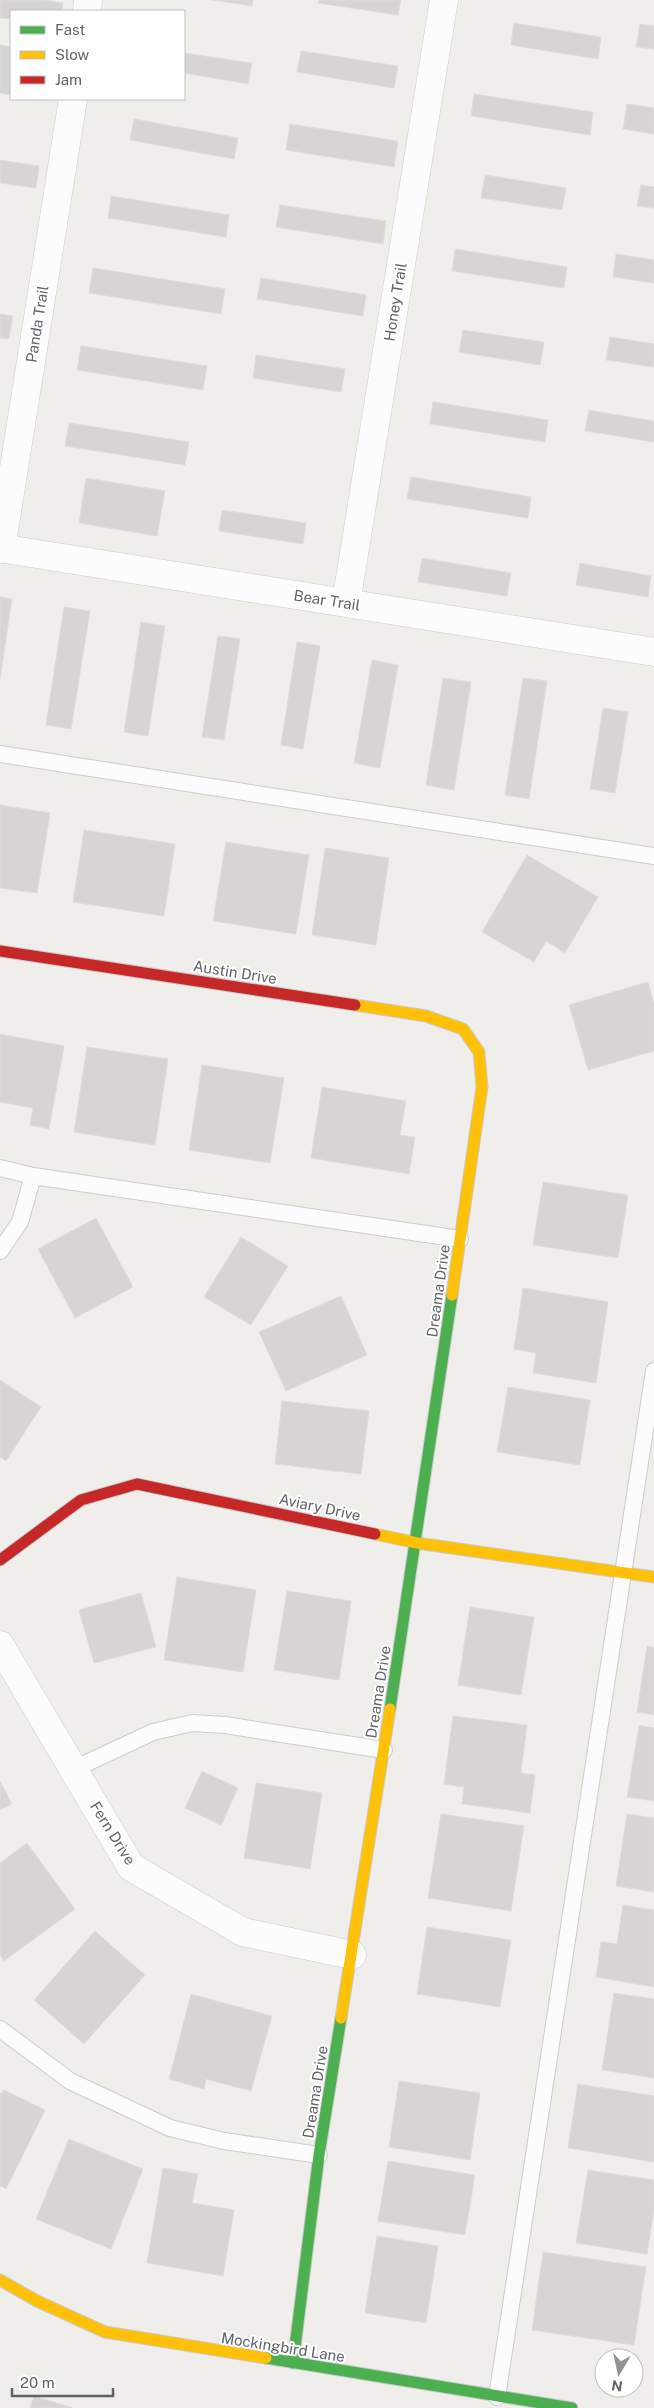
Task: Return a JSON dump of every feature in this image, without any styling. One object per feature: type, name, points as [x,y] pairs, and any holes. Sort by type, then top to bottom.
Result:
[{"type":"street","name":"Honey Trail","points":[[346,603],[444,0]]},
{"type":"street","name":"Panda Trail","points":[[0,549],[73,100]]},
{"type":"street","name":"Bear Trail","points":[[0,549],[654,652]]},
{"type":"street","name":"Austin Drive","points":[[0,951],[426,1016],[463,1030]]},
{"type":"street","name":"Dreama Drive","points":[[293,2363],[319,2155],[417,1542],[482,1087],[480,1052],[463,1030]]},
{"type":"street","name":"Aviary Drive","points":[[0,1560],[81,1500],[137,1484],[417,1542],[654,1577]]},
{"type":"street","name":"Fern Drive","points":[[0,1645],[131,1867],[243,1932],[352,1955]]},
{"type":"street","name":"Mockingbird Lane","points":[[0,2280],[37,2301],[105,2332],[572,2408]]},
{"type":"lane","points":[[0,754],[654,856]]},
{"type":"lane","points":[[0,1168],[33,1176],[460,1239]]},
{"type":"lane","points":[[0,1251],[20,1222],[33,1176]]},
{"type":"lane","points":[[497,2397],[654,1371]]},
{"type":"lane","points":[[74,1770],[153,1732],[192,1723],[225,1725],[384,1750]]},
{"type":"lane","points":[[0,2029],[70,2081],[170,2128],[224,2141],[319,2155]]},
{"type":"building","points":[[0,0],[43,0],[63,3],[62,10],[10,10],[10,19],[0,18]]},
{"type":"building","points":[[212,0],[253,0],[252,6]]},
{"type":"building","points":[[319,0],[401,0],[398,15],[318,3]]},
{"type":"building","points":[[514,23],[601,37],[598,59],[511,45]]},
{"type":"building","points":[[640,24],[654,26],[654,49],[636,47]]},
{"type":"building","points":[[0,45],[10,47],[10,95],[0,93]]},
{"type":"building","points":[[301,51],[398,66],[394,88],[297,72]]},
{"type":"building","points":[[185,53],[252,63],[248,84],[185,73]]},
{"type":"building","points":[[474,94],[593,112],[590,135],[471,116]]},
{"type":"building","points":[[627,104],[654,108],[654,134],[623,129]]},
{"type":"building","points":[[134,119],[238,138],[234,159],[130,140]]},
{"type":"building","points":[[290,124],[398,141],[394,167],[286,150]]},
{"type":"building","points":[[0,160],[39,166],[36,188],[0,183]]},
{"type":"building","points":[[485,175],[566,188],[562,210],[481,198]]},
{"type":"building","points":[[641,185],[654,187],[654,208],[637,206]]},
{"type":"building","points":[[111,196],[229,215],[226,237],[108,218]]},
{"type":"building","points":[[280,205],[386,221],[383,244],[276,227]]},
{"type":"building","points":[[455,249],[567,267],[564,288],[452,271]]},
{"type":"building","points":[[616,254],[654,260],[654,283],[613,277]]},
{"type":"building","points":[[93,268],[225,289],[221,314],[89,293]]},
{"type":"building","points":[[261,278],[366,295],[363,316],[257,299]]},
{"type":"building","points":[[0,314],[13,316],[9,339],[0,338]]},
{"type":"building","points":[[463,330],[544,342],[540,365],[459,352]]},
{"type":"building","points":[[610,337],[654,344],[654,367],[606,360]]},
{"type":"building","points":[[81,346],[207,366],[203,390],[77,370]]},
{"type":"building","points":[[256,355],[345,369],[341,392],[253,378]]},
{"type":"building","points":[[433,402],[548,420],[545,442],[430,424]]},
{"type":"building","points":[[589,410],[654,421],[654,442],[585,431]]},
{"type":"building","points":[[69,423],[189,442],[185,465],[65,446]]},
{"type":"building","points":[[411,477],[531,497],[528,518],[407,499]]},
{"type":"building","points":[[86,478],[165,491],[157,536],[79,523]]},
{"type":"building","points":[[222,510],[306,523],[303,544],[219,531]]},
{"type":"building","points":[[422,558],[511,573],[507,596],[418,582]]},
{"type":"building","points":[[580,563],[651,576],[648,597],[576,585]]},
{"type":"building","points":[[0,597],[12,599],[0,679]]},
{"type":"building","points":[[64,607],[90,611],[71,729],[46,725]]},
{"type":"building","points":[[141,622],[165,626],[148,736],[124,732]]},
{"type":"building","points":[[218,636],[240,639],[224,740],[202,737]]},
{"type":"building","points":[[297,642],[320,646],[303,749],[281,745]]},
{"type":"building","points":[[372,660],[398,665],[380,768],[354,763]]},
{"type":"building","points":[[443,678],[471,682],[454,790],[426,785]]},
{"type":"building","points":[[523,678],[547,681],[529,799],[505,795]]},
{"type":"building","points":[[603,708],[628,712],[615,793],[590,789]]},
{"type":"building","points":[[0,805],[50,813],[37,893],[0,888]]},
{"type":"building","points":[[84,830],[175,844],[164,916],[73,902]]},
{"type":"building","points":[[226,842],[309,855],[296,934],[213,921]]},
{"type":"building","points":[[325,848],[389,858],[376,945],[312,935]]},
{"type":"building","points":[[527,855],[598,897],[565,953],[546,941],[534,962],[482,932]]},
{"type":"building","points":[[648,982],[654,1004],[654,1051],[588,1070],[569,1005]]},
{"type":"building","points":[[0,1034],[64,1046],[49,1129],[30,1125],[33,1108],[0,1102]]},
{"type":"building","points":[[87,1047],[168,1059],[155,1145],[74,1132]]},
{"type":"building","points":[[202,1065],[284,1078],[270,1163],[189,1150]]},
{"type":"building","points":[[322,1087],[406,1101],[400,1135],[415,1137],[409,1174],[311,1158]]},
{"type":"building","points":[[543,1182],[628,1195],[618,1258],[533,1245]]},
{"type":"building","points":[[96,1218],[133,1287],[75,1318],[38,1249]]},
{"type":"building","points":[[241,1237],[288,1266],[251,1325],[204,1297]]},
{"type":"building","points":[[523,1288],[608,1302],[596,1383],[533,1373],[536,1353],[514,1349]]},
{"type":"building","points":[[341,1296],[367,1355],[286,1391],[259,1332]]},
{"type":"building","points":[[0,1380],[41,1407],[6,1461],[0,1457]]},
{"type":"building","points":[[508,1387],[590,1400],[580,1465],[497,1452]]},
{"type":"building","points":[[282,1401],[369,1411],[361,1474],[275,1464]]},
{"type":"building","points":[[177,1577],[256,1590],[243,1672],[164,1660]]},
{"type":"building","points":[[287,1591],[351,1601],[339,1680],[274,1670]]},
{"type":"building","points":[[141,1593],[156,1647],[94,1663],[79,1610]]},
{"type":"building","points":[[470,1607],[534,1617],[521,1695],[458,1685]]},
{"type":"building","points":[[647,1646],[654,1648],[654,1715],[637,1712]]},
{"type":"building","points":[[453,1716],[527,1725],[521,1773],[535,1775],[530,1813],[462,1804],[464,1787],[444,1784]]},
{"type":"building","points":[[639,1725],[654,1728],[654,1801],[627,1797]]},
{"type":"building","points":[[202,1771],[238,1788],[221,1825],[185,1808]]},
{"type":"building","points":[[0,1781],[12,1804],[0,1810]]},
{"type":"building","points":[[256,1783],[322,1793],[310,1869],[244,1858]]},
{"type":"building","points":[[441,1814],[524,1826],[511,1911],[428,1898]]},
{"type":"building","points":[[627,1814],[654,1818],[654,1892],[616,1886]]},
{"type":"building","points":[[27,1843],[75,1909],[4,1961],[0,1955],[0,1863]]},
{"type":"building","points":[[623,1905],[654,1910],[654,1987],[596,1977],[601,1942],[617,1944]]},
{"type":"building","points":[[427,1927],[511,1940],[500,2007],[417,1994]]},
{"type":"building","points":[[95,1931],[145,1975],[84,2044],[34,2000]]},
{"type":"building","points":[[614,1993],[654,1999],[654,2078],[602,2070]]},
{"type":"building","points":[[191,1994],[272,2016],[251,2091],[206,2079],[204,2089],[169,2079]]},
{"type":"building","points":[[399,2081],[480,2093],[470,2160],[389,2147]]},
{"type":"building","points":[[578,2084],[654,2096],[654,2162],[568,2148]]},
{"type":"building","points":[[4,2090],[45,2110],[6,2189],[0,2186],[0,2093],[2,2094]]},
{"type":"building","points":[[69,2139],[143,2169],[111,2249],[36,2219]]},
{"type":"building","points":[[388,2161],[475,2175],[465,2235],[378,2221]]},
{"type":"building","points":[[163,2168],[198,2174],[192,2203],[234,2210],[223,2276],[147,2263]]},
{"type":"building","points":[[588,2170],[654,2180],[654,2209],[647,2254],[576,2243]]},
{"type":"building","points":[[377,2236],[438,2246],[426,2323],[365,2313]]},
{"type":"building","points":[[543,2252],[646,2267],[634,2345],[532,2330]]},
{"type":"building","points":[[34,2396],[73,2408],[30,2408]]},
{"type":"traffic: fast","points":[[390,1709],[452,1295]]},
{"type":"traffic: fast","points":[[293,2363],[319,2155],[341,2018]]},
{"type":"traffic: fast","points":[[266,2358],[572,2408]]},
{"type":"traffic: slow","points":[[355,1005],[426,1016],[463,1029],[479,1052],[482,1087],[452,1295]]},
{"type":"traffic: slow","points":[[375,1534],[417,1543],[654,1577]]},
{"type":"traffic: slow","points":[[341,2018],[390,1709]]},
{"type":"traffic: slow","points":[[0,2280],[37,2301],[105,2332],[266,2358]]},
{"type":"traffic: jam","points":[[0,951],[355,1005]]},
{"type":"traffic: jam","points":[[0,1560],[81,1500],[137,1484],[375,1534]]}]
